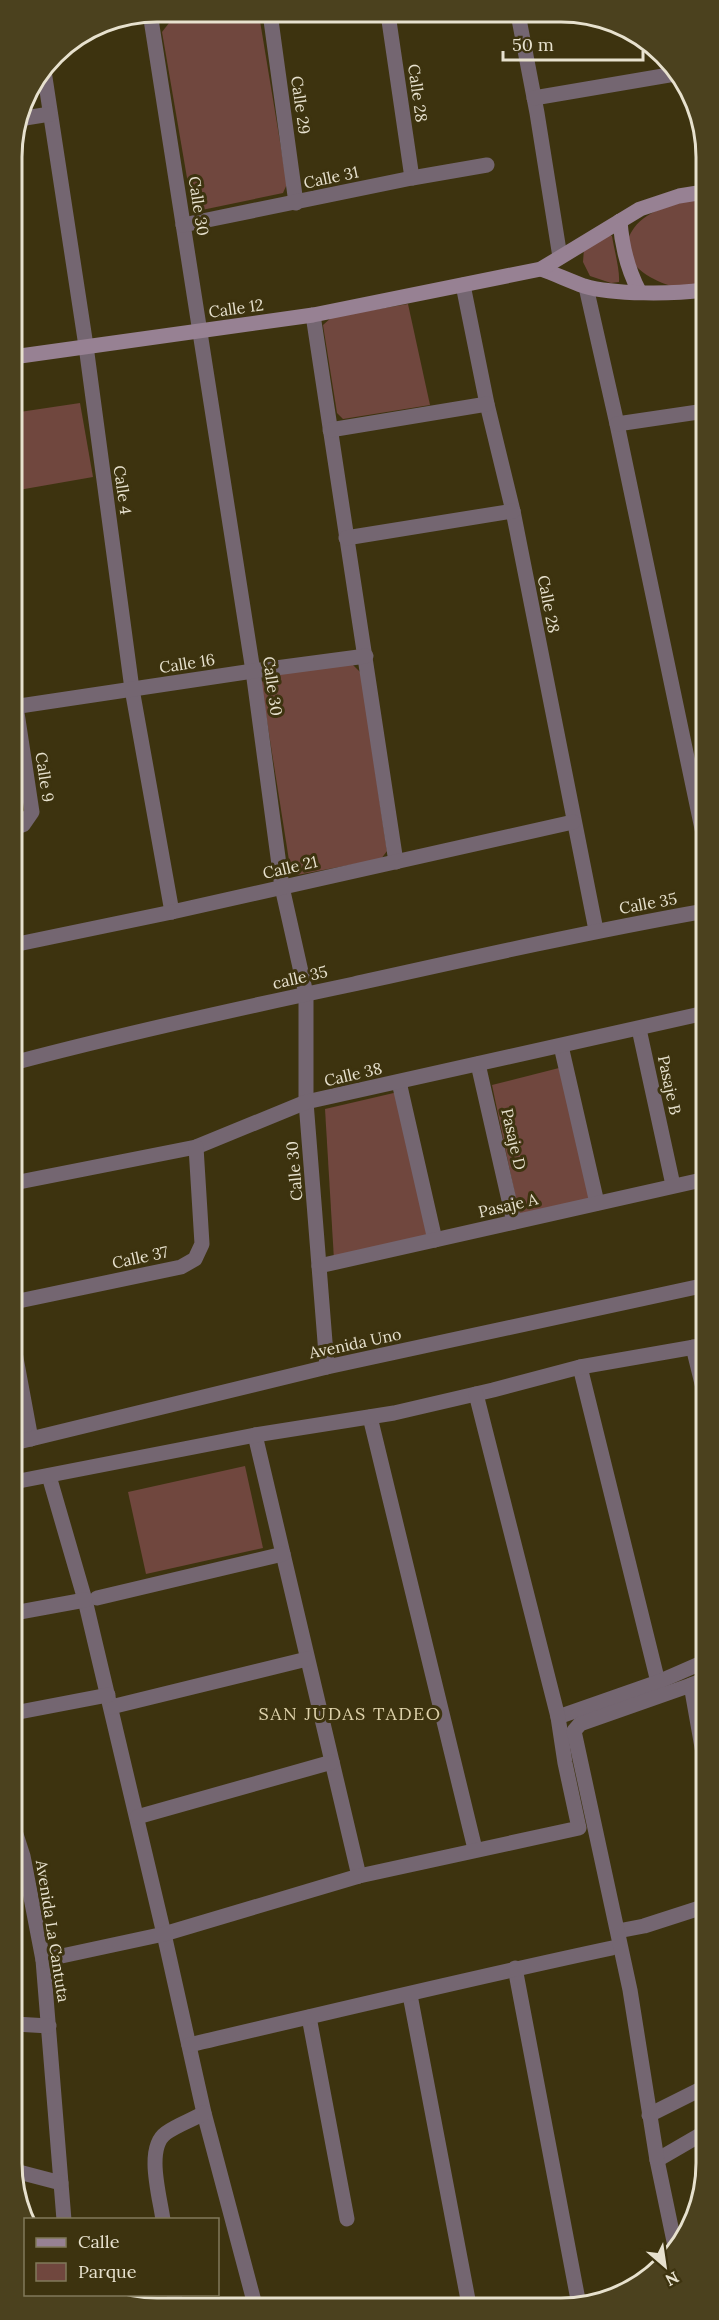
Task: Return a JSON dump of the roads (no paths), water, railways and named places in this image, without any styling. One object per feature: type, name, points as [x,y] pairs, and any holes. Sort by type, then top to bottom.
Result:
[{"type":"street","name":"Calle 29","points":[[271,22],[296,202]]},
{"type":"street","name":"Calle 28","points":[[389,22],[412,178]]},
{"type":"street","points":[[520,22],[560,257]]},
{"type":"street","name":"Calle 30","points":[[151,23],[254,671],[282,887],[306,994],[306,1102],[327,1367]]},
{"type":"street","points":[[534,98],[669,75]]},
{"type":"street","name":"Calle 4","points":[[45,81],[86,346],[132,690],[172,912]]},
{"type":"street","points":[[29,117],[50,114]]},
{"type":"street","name":"Calle 31","points":[[183,225],[487,165]]},
{"type":"street","points":[[541,269],[640,209],[696,194]]},
{"type":"street","points":[[620,221],[622,244],[629,273],[639,291]]},
{"type":"street","points":[[541,269],[586,287],[680,293],[696,291]]},
{"type":"street","name":"Calle 12","points":[[23,356],[313,315],[541,269]]},
{"type":"street","name":"Calle 28","points":[[463,285],[487,404],[513,511],[596,930]]},
{"type":"street","points":[[586,287],[696,803]]},
{"type":"street","points":[[313,315],[396,862]]},
{"type":"street","points":[[330,430],[487,404]]},
{"type":"street","points":[[617,424],[696,412]]},
{"type":"street","points":[[346,538],[513,511]]},
{"type":"street","name":"Calle 16","points":[[23,706],[366,656]]},
{"type":"street","name":"Calle 9","points":[[23,758],[32,812],[23,825]]},
{"type":"street","name":"Calle 21","points":[[23,943],[573,822]]},
{"type":"street","name":"Calle 35","points":[[596,930],[696,913]]},
{"type":"street","name":"calle 35","points":[[23,1061],[306,994],[596,930]]},
{"type":"street","name":"Calle 38","points":[[22,1181],[196,1147],[306,1102],[696,1015]]},
{"type":"street","name":"Pasaje B","points":[[639,1029],[673,1185]]},
{"type":"street","points":[[561,1046],[597,1203]]},
{"type":"street","name":"Pasaje D","points":[[478,1064],[514,1222]]},
{"type":"street","points":[[399,1082],[435,1240]]},
{"type":"street","name":"Calle 37","points":[[22,1300],[182,1267],[195,1259],[202,1244],[196,1147]]},
{"type":"street","name":"Pasaje A","points":[[319,1266],[696,1181]]},
{"type":"street","name":"Avenida Uno","points":[[22,1441],[327,1367],[696,1287]]},
{"type":"street","points":[[22,1481],[255,1435],[370,1417],[476,1394],[580,1367],[696,1347]]},
{"type":"street","points":[[580,1367],[658,1682]]},
{"type":"street","points":[[22,1392],[31,1439]]},
{"type":"street","points":[[42,1960],[164,1934],[359,1876],[579,1828],[558,1717],[476,1394]]},
{"type":"street","points":[[370,1417],[475,1849]]},
{"type":"street","points":[[255,1435],[359,1876]]},
{"type":"street","points":[[49,1476],[91,1599],[110,1701],[204,2113],[253,2298]]},
{"type":"street","points":[[22,1611],[91,1599],[283,1554]]},
{"type":"street","points":[[22,1712],[110,1701],[308,1659]]},
{"type":"street","points":[[558,1717],[658,1682],[696,1665]]},
{"type":"street","points":[[673,2236],[649,2115],[630,1990],[574,1731],[580,1724],[696,1683]]},
{"type":"street","points":[[691,1685],[696,1713]]},
{"type":"street","points":[[137,1817],[332,1762]]},
{"type":"street","name":"Avenida La Cantuta","points":[[22,1853],[42,1960],[64,2218]]},
{"type":"street","points":[[618,1931],[644,1926],[696,1909]]},
{"type":"street","points":[[189,2045],[410,1995],[515,1968],[612,1948]]},
{"type":"street","points":[[515,1968],[577,2296]]},
{"type":"street","points":[[410,1995],[468,2298]]},
{"type":"street","points":[[309,2017],[347,2218]]},
{"type":"street","points":[[22,2024],[49,2026]]},
{"type":"street","points":[[649,2115],[696,2092]]},
{"type":"street","points":[[163,2218],[155,2165],[156,2147],[164,2134],[204,2113]]},
{"type":"street","points":[[657,2160],[696,2137]]},
{"type":"street","points":[[23,2173],[61,2183]]},
{"type":"district","name":"SAN JUDAS TADEO","points":[[350,1713]]}]
